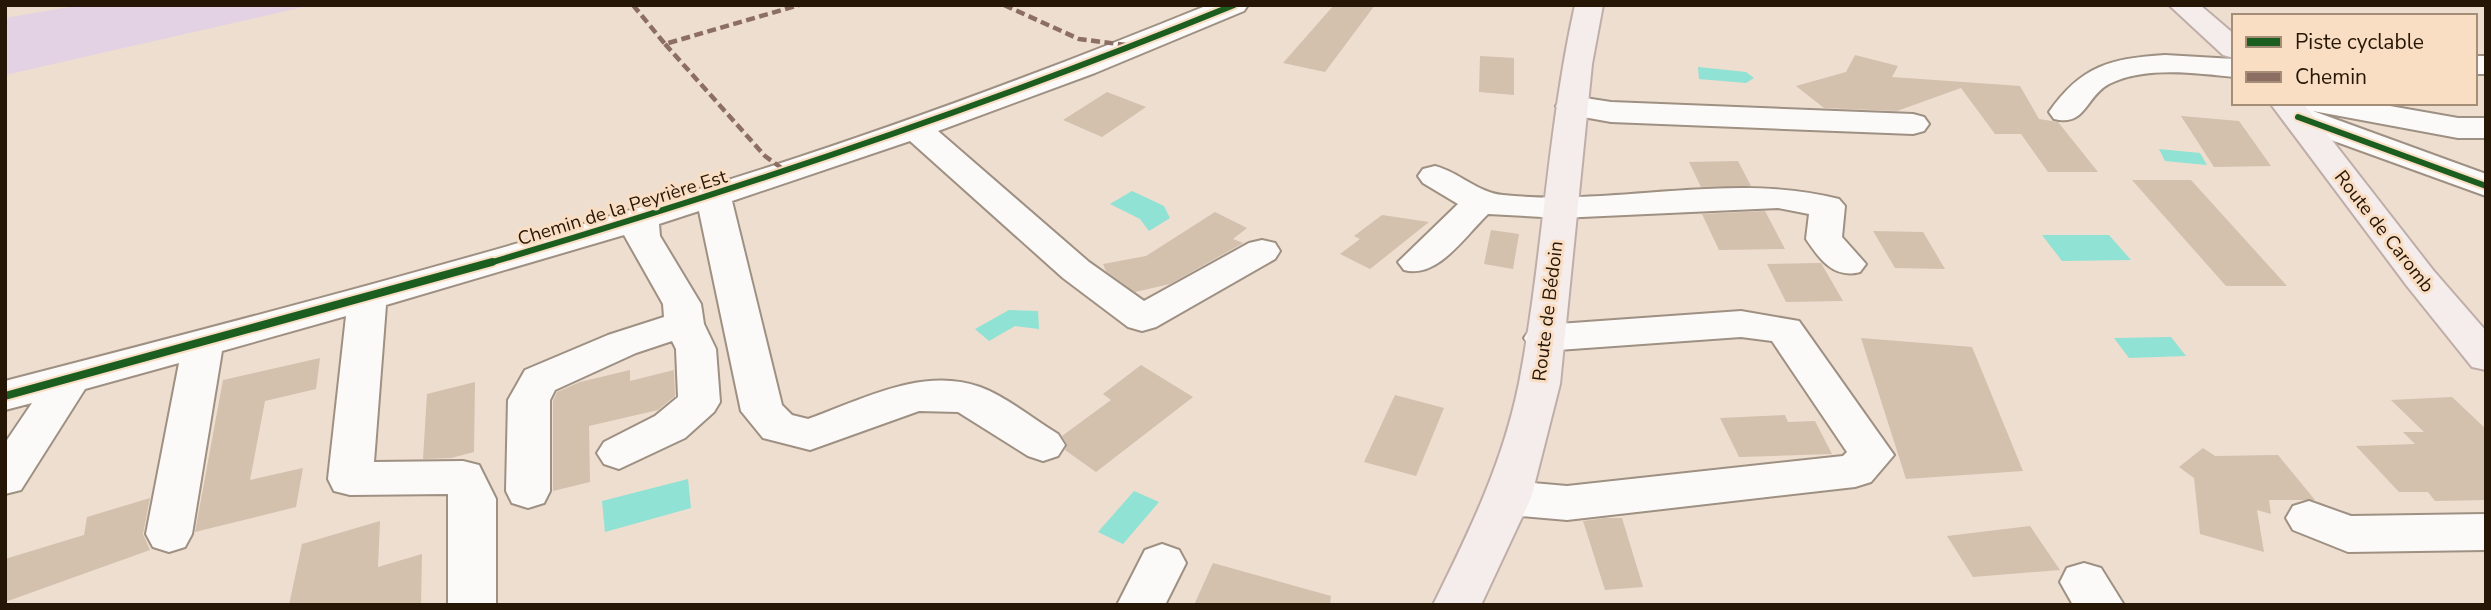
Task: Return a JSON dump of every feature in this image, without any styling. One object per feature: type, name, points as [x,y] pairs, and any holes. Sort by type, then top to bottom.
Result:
[{"type":"main road","name":"Route de Bédoin","points":[[1457,605],[1508,498],[1539,384],[1571,115],[1589,5]]},
{"type":"main road","points":[[2183,5],[2232,47]]},
{"type":"main road","name":"Route de Caromb","points":[[2300,108],[2420,278],[2486,357]]},
{"type":"street","name":"Chemin de la Peyrière Est","points":[[5,396],[367,300],[713,196],[915,127],[1143,44],[1234,5]]},
{"type":"street","points":[[2064,112],[2098,77],[2143,66],[2193,63],[2232,68]]},
{"type":"street","points":[[2300,108],[2458,128],[2486,128]]},
{"type":"street","points":[[2300,108],[2486,186]]},
{"type":"street","points":[[1571,115],[1611,112],[1913,124]]},
{"type":"street","points":[[1571,115],[1854,137],[1866,146]]},
{"type":"street","points":[[915,127],[1076,270],[1142,318],[1262,250]]},
{"type":"street","points":[[1435,176],[1480,202],[1560,206],[1778,198],[1827,206],[1824,239],[1847,264]]},
{"type":"street","points":[[713,196],[762,411],[778,427],[810,435],[916,396],[967,398],[1043,445]]},
{"type":"street","points":[[1417,262],[1480,202]]},
{"type":"street","points":[[619,453],[670,427],[699,402],[696,349],[684,324],[682,304],[642,236],[641,218]]},
{"type":"street","points":[[367,300],[350,479],[463,477],[473,499],[472,605]]},
{"type":"street","points":[[528,491],[529,400],[540,380],[622,344],[684,324]]},
{"type":"street","points":[[1508,498],[1567,503],[1855,471],[1872,455],[1785,330],[1741,324],[1544,338]]},
{"type":"street","points":[[169,534],[203,343]]},
{"type":"street","points":[[5,478],[70,379]]},
{"type":"street","points":[[2309,518],[2348,534],[2486,532]]},
{"type":"street","points":[[1142,605],[1162,563]]},
{"type":"shaded area","points":[[81,5],[312,5],[5,75],[5,18]]},
{"type":"water","points":[[1698,67],[1746,72],[1754,78],[1746,83],[1699,79]]},
{"type":"water","points":[[2159,149],[2200,153],[2207,165],[2165,161]]},
{"type":"water","points":[[1132,191],[1164,206],[1170,218],[1149,231],[1140,219],[1110,204]]},
{"type":"water","points":[[2042,235],[2109,235],[2131,260],[2062,261]]},
{"type":"water","points":[[1009,310],[1038,311],[1039,329],[1015,326],[989,341],[975,329]]},
{"type":"water","points":[[2171,337],[2186,356],[2129,358],[2114,338]]},
{"type":"water","points":[[688,479],[691,508],[605,532],[602,501]]},
{"type":"water","points":[[1134,491],[1159,502],[1123,544],[1098,532]]},
{"type":"building","points":[[1334,5],[1375,5],[1325,72],[1283,63]]},
{"type":"building","points":[[1855,55],[1898,66],[1892,77],[2020,86],[2039,119],[2058,122],[2098,172],[2048,172],[2021,134],[1995,134],[1961,88],[1897,111],[1824,108],[1796,86],[1846,72]]},
{"type":"building","points":[[1480,56],[1514,58],[1514,95],[1479,92]]},
{"type":"building","points":[[1107,92],[1146,107],[1102,137],[1063,120]]},
{"type":"building","points":[[2181,116],[2239,121],[2271,166],[2214,167]]},
{"type":"building","points":[[1738,161],[1751,186],[1701,187],[1689,162]]},
{"type":"building","points":[[2132,180],[2191,180],[2287,286],[2226,286]]},
{"type":"building","points":[[1765,211],[1785,249],[1719,250],[1702,214]]},
{"type":"building","points":[[1215,212],[1247,228],[1233,239],[1243,243],[1170,284],[1135,292],[1106,271],[1103,264],[1146,256]]},
{"type":"building","points":[[1382,215],[1429,222],[1370,269],[1340,254],[1360,239],[1354,236]]},
{"type":"building","points":[[1491,230],[1519,234],[1513,269],[1484,264]]},
{"type":"building","points":[[1873,231],[1923,232],[1945,269],[1895,268]]},
{"type":"building","points":[[1821,263],[1843,301],[1786,302],[1767,264]]},
{"type":"building","points":[[1861,338],[1972,347],[2023,471],[1906,479]]},
{"type":"building","points":[[320,358],[316,389],[265,401],[250,480],[303,468],[296,507],[195,532],[223,380]]},
{"type":"building","points":[[1141,365],[1193,397],[1096,472],[1065,450],[1067,444],[1062,436],[1111,400],[1103,394]]},
{"type":"building","points":[[630,370],[630,381],[674,370],[675,396],[658,410],[589,426],[590,482],[553,491],[553,401],[557,392],[580,382]]},
{"type":"building","points":[[475,382],[474,452],[451,458],[423,459],[427,394]]},
{"type":"building","points":[[1395,395],[1444,408],[1416,476],[1364,462]]},
{"type":"building","points":[[2452,397],[2486,429],[2486,500],[2435,501],[2428,492],[2399,492],[2356,446],[2415,444],[2403,432],[2424,432],[2391,400]]},
{"type":"building","points":[[1785,415],[1788,422],[1815,421],[1832,454],[1739,457],[1720,418]]},
{"type":"building","points":[[2203,448],[2215,456],[2278,455],[2315,500],[2269,500],[2271,514],[2257,510],[2264,552],[2200,534],[2194,478],[2179,467]]},
{"type":"building","points":[[150,498],[143,534],[150,550],[5,602],[5,559],[84,535],[87,517]]},
{"type":"building","points":[[1622,518],[1643,587],[1605,590],[1583,521]]},
{"type":"building","points":[[380,521],[378,567],[422,554],[421,605],[289,605],[302,544]]},
{"type":"building","points":[[2030,526],[2060,570],[1973,577],[1947,536]]},
{"type":"building","points":[[1213,563],[1331,596],[1330,605],[1194,605]]},
{"type":"marked path","points":[[633,5],[665,44],[799,5]]},
{"type":"marked path","points":[[1004,5],[1079,39],[1126,45]]},
{"type":"marked path","points":[[665,44],[765,156],[787,172]]},
{"type":"cycle path","points":[[5,396],[316,312],[627,223],[933,122],[1085,66],[1234,5]]},
{"type":"cycle path","points":[[2298,117],[2486,186]]}]
